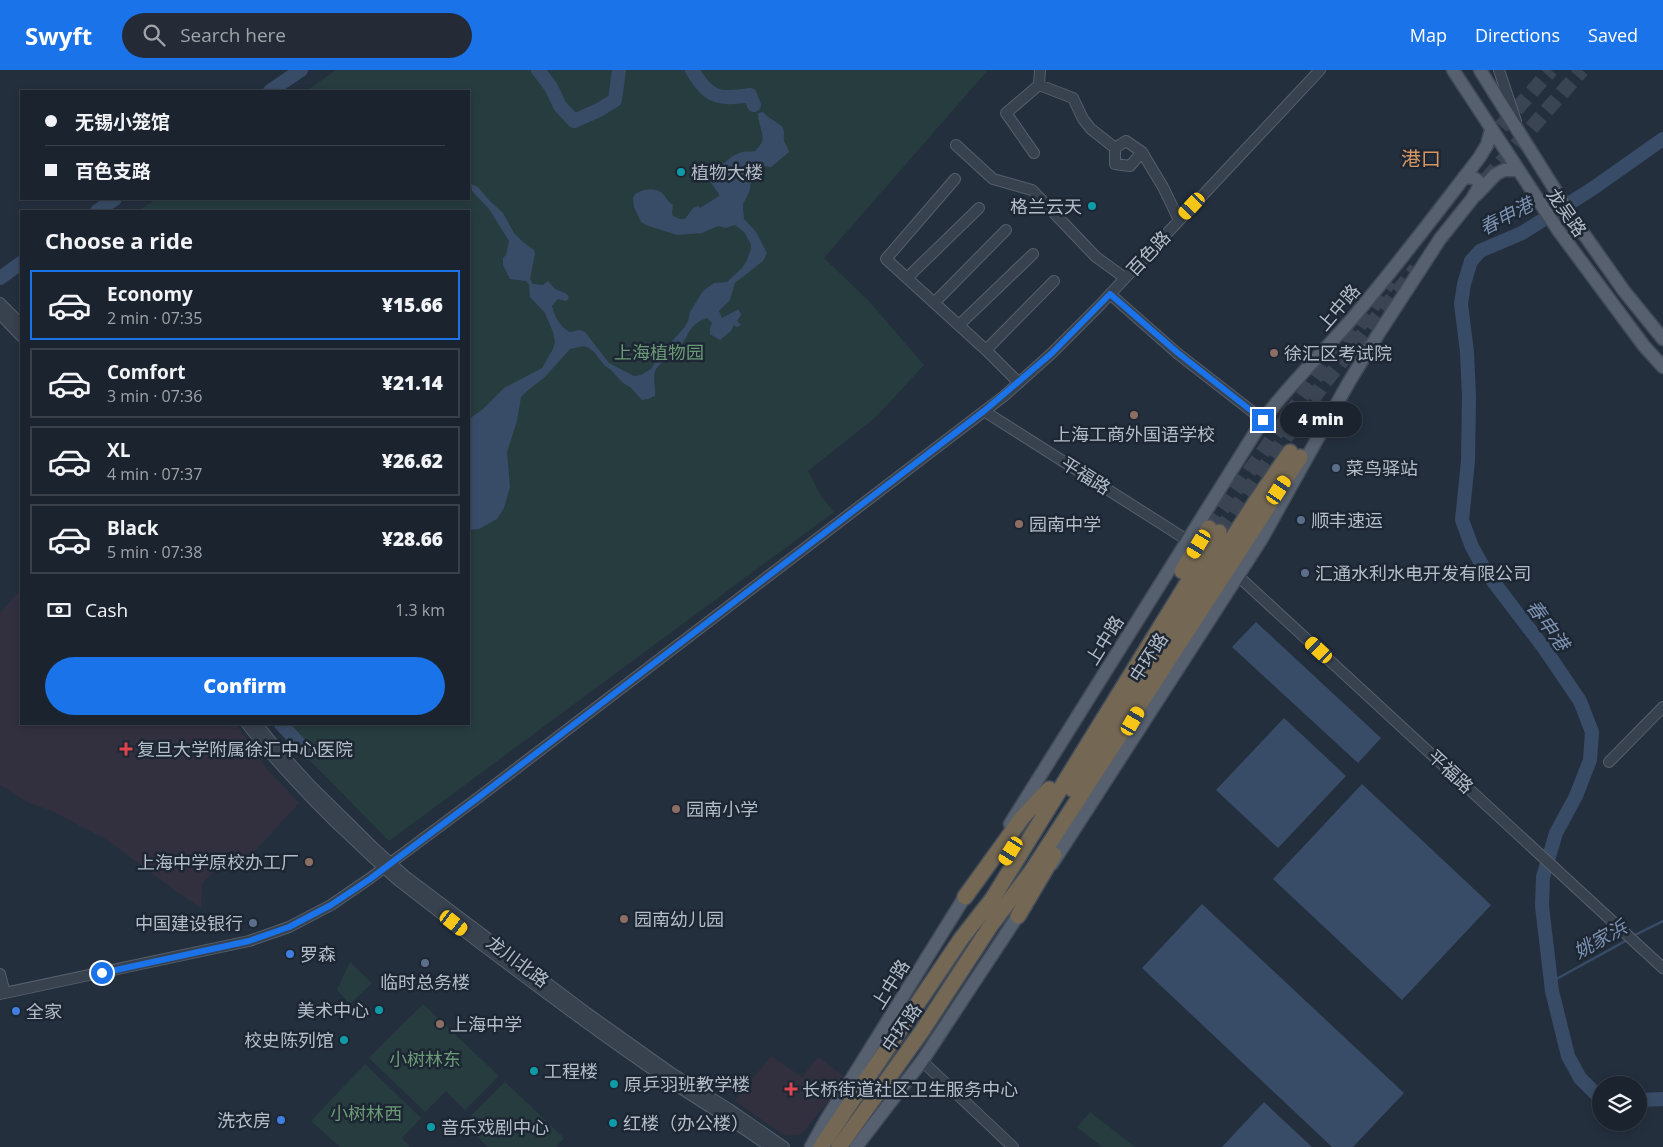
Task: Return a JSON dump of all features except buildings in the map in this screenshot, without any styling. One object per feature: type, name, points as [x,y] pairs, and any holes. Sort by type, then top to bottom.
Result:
[{"type":"highway","name":"中环路","points":[[821,1147],[960,939],[993,898],[1044,825],[1255,503],[1295,455],[1171,656],[1044,825]]},
{"type":"highway","name":"中环路","points":[[839,1147],[922,1031],[991,925],[1044,825],[1214,530],[1049,789],[1044,825]]},
{"type":"highway","points":[[1018,916],[1171,656]]},
{"type":"highway","points":[[965,897],[1022,818],[1049,789]]},
{"type":"main road","name":"龙吴路","points":[[1453,70],[1558,230],[1644,346],[1663,367]]},
{"type":"main road","name":"龙吴路","points":[[1480,70],[1574,220],[1624,291],[1663,339]]},
{"type":"main road","name":"上中路","points":[[811,1147],[826,1120],[1263,420],[1287,389],[1355,315],[1464,178],[1487,144],[1491,130]]},
{"type":"main road","points":[[856,1147],[922,1061],[1238,575],[1260,540],[1349,382],[1440,239],[1472,199],[1496,174],[1504,170],[1518,170]]},
{"type":"main road","points":[[1464,178],[1474,178],[1478,181],[1479,186],[1472,199]]},
{"type":"street","points":[[1034,152],[1006,113],[1039,85],[1040,70]]},
{"type":"street","name":"百色路","points":[[3,993],[230,946],[268,935],[310,917],[331,905],[387,866],[1019,383],[1075,331],[1320,70]]},
{"type":"street","points":[[1499,70],[1519,133]]},
{"type":"street","points":[[1039,85],[1073,98],[1087,124],[1115,148],[1115,164],[1130,166],[1142,152]]},
{"type":"street","points":[[1115,148],[1126,141],[1142,152],[1163,187],[1179,220]]},
{"type":"street","points":[[956,145],[993,180],[1032,190],[1096,257],[1125,278]]},
{"type":"street","points":[[955,179],[886,259],[986,350],[1019,383]]},
{"type":"street","points":[[907,278],[979,208]]},
{"type":"street","points":[[934,303],[1006,230]]},
{"type":"street","points":[[959,325],[1033,254]]},
{"type":"street","points":[[986,350],[1054,281]]},
{"type":"street","points":[[1110,294],[1178,353],[1263,420]]},
{"type":"street","points":[[0,303],[20,323]]},
{"type":"street","points":[[0,314],[20,335]]},
{"type":"street","name":"平福路","points":[[984,411],[1187,540]]},
{"type":"street","name":"平福路","points":[[1238,575],[1663,968]]},
{"type":"street","points":[[1609,762],[1663,707]]},
{"type":"street","name":"龙川北路","points":[[248,725],[283,768],[313,800],[387,866],[467,933],[665,1078],[731,1119],[770,1147]]},
{"type":"street","name":"龙川北路","points":[[258,725],[277,750],[387,866],[670,1072],[729,1109],[784,1147]]},
{"type":"street","points":[[0,974],[3,993]]},
{"type":"street","points":[[922,1061],[1013,1147]]},
{"type":"shaded area","name":"复旦大学附属徐汇中心医院","points":[[20,590],[20,725],[237,725],[266,768],[299,803],[254,852],[231,869],[214,872],[202,883],[201,908],[107,840],[50,810],[29,803],[0,785],[0,613]]},
{"type":"shaded area","name":"长桥街道社区卫生服务中心","points":[[771,1056],[802,1077],[818,1057],[846,1078],[802,1134],[785,1136],[735,1101]]},
{"type":"green space","name":"上海植物园","points":[[336,70],[988,70],[824,258],[868,300],[924,365],[876,417],[808,471],[821,496],[834,512],[389,841],[276,725],[470,725],[470,210],[140,210],[154,200],[470,200],[470,90],[307,90]]},
{"type":"green space","points":[[350,962],[372,983],[350,1004],[337,990]]},
{"type":"green space","name":"小树林东","points":[[423,1004],[499,1076],[465,1110],[446,1091],[425,1112],[369,1058]]},
{"type":"green space","name":"小树林西","points":[[365,1064],[421,1118],[402,1138],[410,1147],[340,1147],[311,1121]]},
{"type":"green space","points":[[505,1082],[564,1138],[556,1147],[488,1147],[471,1131],[470,1117]]},
{"type":"green space","points":[[1090,1112],[1135,1147],[1102,1147],[1077,1127]]},
{"type":"water","points":[[763,112],[783,128],[784,141],[789,152],[771,167],[762,166],[757,170],[751,178],[750,190],[743,204],[744,219],[756,232],[767,253],[763,261],[735,283],[730,300],[719,311],[722,318],[739,310],[741,315],[737,321],[741,325],[737,327],[734,325],[731,331],[720,340],[710,334],[712,323],[707,318],[696,324],[677,352],[656,369],[654,375],[655,396],[642,400],[604,365],[589,348],[584,346],[570,349],[545,377],[521,397],[517,421],[507,452],[510,487],[504,508],[497,519],[479,529],[470,530],[470,418],[483,409],[504,388],[542,368],[555,342],[545,313],[530,297],[529,284],[526,281],[510,279],[503,265],[503,258],[506,255],[509,241],[489,209],[472,191],[471,184],[478,187],[503,213],[514,233],[534,250],[535,254],[530,279],[533,284],[543,285],[548,281],[555,289],[567,294],[569,298],[566,301],[558,299],[552,306],[556,318],[566,330],[570,332],[580,330],[585,332],[609,363],[634,376],[641,375],[651,369],[659,355],[684,328],[690,312],[703,291],[714,283],[727,282],[742,268],[747,260],[751,244],[744,232],[735,225],[726,228],[718,226],[702,233],[677,235],[646,225],[641,222],[634,207],[633,198],[635,194],[641,191],[652,189],[659,191],[673,205],[673,216],[685,219],[693,208],[698,206],[700,208],[719,196],[707,177],[701,174],[704,168],[714,168],[733,156],[755,151],[762,142],[763,137],[758,113]]},
{"type":"water","points":[[1256,622],[1381,738],[1358,763],[1232,647]]},
{"type":"water","points":[[1284,718],[1346,776],[1278,848],[1216,790]]},
{"type":"water","points":[[1362,784],[1491,905],[1402,1000],[1273,879]]},
{"type":"water","points":[[1202,904],[1404,1093],[1353,1147],[1332,1147],[1142,968]]},
{"type":"water","points":[[1264,1102],[1312,1147],[1222,1147]]},
{"type":"waterway","points":[[271,90],[301,70]]},
{"type":"waterway","points":[[538,70],[551,87],[560,106],[574,121],[599,110],[615,100],[619,70]]},
{"type":"waterway","points":[[692,70],[709,92],[722,97],[750,95],[754,105]]},
{"type":"waterway","name":"春申港","points":[[1592,1090],[1580,1078],[1568,1056],[1552,991],[1542,906],[1543,877],[1556,833],[1576,796],[1590,760],[1592,732],[1580,701],[1544,648],[1486,572],[1472,547],[1462,520],[1468,461],[1469,397],[1467,352],[1461,304],[1464,284],[1471,261],[1480,251],[1522,233],[1592,189],[1663,139]]},
{"type":"waterway","points":[[98,210],[114,200]]},
{"type":"waterway","points":[[0,278],[20,264]]},
{"type":"waterway","points":[[282,725],[308,753]]},
{"type":"waterway","name":"姚家浜","points":[[1633,936],[1663,921]]},
{"type":"waterway","name":"姚家浜","points":[[1551,982],[1629,939]]},
{"type":"waterway","name":"春申港","points":[[1647,1100],[1663,1099]]},
{"type":"tunnel","points":[[1486,144],[1551,70]]},
{"type":"tunnel","points":[[1486,180],[1582,70]]},
{"type":"tunnel","points":[[1219,532],[1324,383],[1416,269]]},
{"type":"tunnel","points":[[1359,326],[1390,281]]},
{"type":"tunnel","points":[[1209,528],[1358,318]]},
{"type":"place","name":"植物大楼","points":[[681,172]]},
{"type":"place","name":"格兰云天","points":[[1092,206]]},
{"type":"place","name":"徐汇区考试院","points":[[1274,353]]},
{"type":"place","name":"上海工商外国语学校","points":[[1134,415]]},
{"type":"place","name":"菜鸟驿站","points":[[1336,468]]},
{"type":"place","name":"顺丰速运","points":[[1301,520]]},
{"type":"place","name":"园南中学","points":[[1019,524]]},
{"type":"place","name":"汇通水利水电开发有限公司","points":[[1305,573]]},
{"type":"place","name":"复旦大学附属徐汇中心医院","points":[[126,749]]},
{"type":"place","name":"园南小学","points":[[676,809]]},
{"type":"place","name":"上海中学原校办工厂","points":[[309,862]]},
{"type":"place","name":"园南幼儿园","points":[[624,919]]},
{"type":"place","name":"中国建设银行","points":[[253,923]]},
{"type":"place","name":"罗森","points":[[290,954]]},
{"type":"place","name":"临时总务楼","points":[[425,963]]},
{"type":"place","name":"美术中心","points":[[379,1010]]},
{"type":"place","name":"全家","points":[[16,1011]]},
{"type":"place","name":"上海中学","points":[[440,1024]]},
{"type":"place","name":"校史陈列馆","points":[[344,1040]]},
{"type":"place","name":"工程楼","points":[[534,1071]]},
{"type":"place","name":"原乒羽班教学楼","points":[[614,1084]]},
{"type":"place","name":"长桥街道社区卫生服务中心","points":[[791,1089]]},
{"type":"place","name":"洗衣房","points":[[281,1120]]},
{"type":"place","name":"红楼（办公楼）","points":[[613,1123]]},
{"type":"place","name":"音乐戏剧中心","points":[[431,1127]]},
{"type":"district","name":"港口","points":[[1421,158]]},
{"type":"route","points":[[102,973],[230,946],[268,935],[310,917],[352,891],[479,797],[1004,396],[1075,331],[1110,294],[1152,332],[1263,420]]}]
